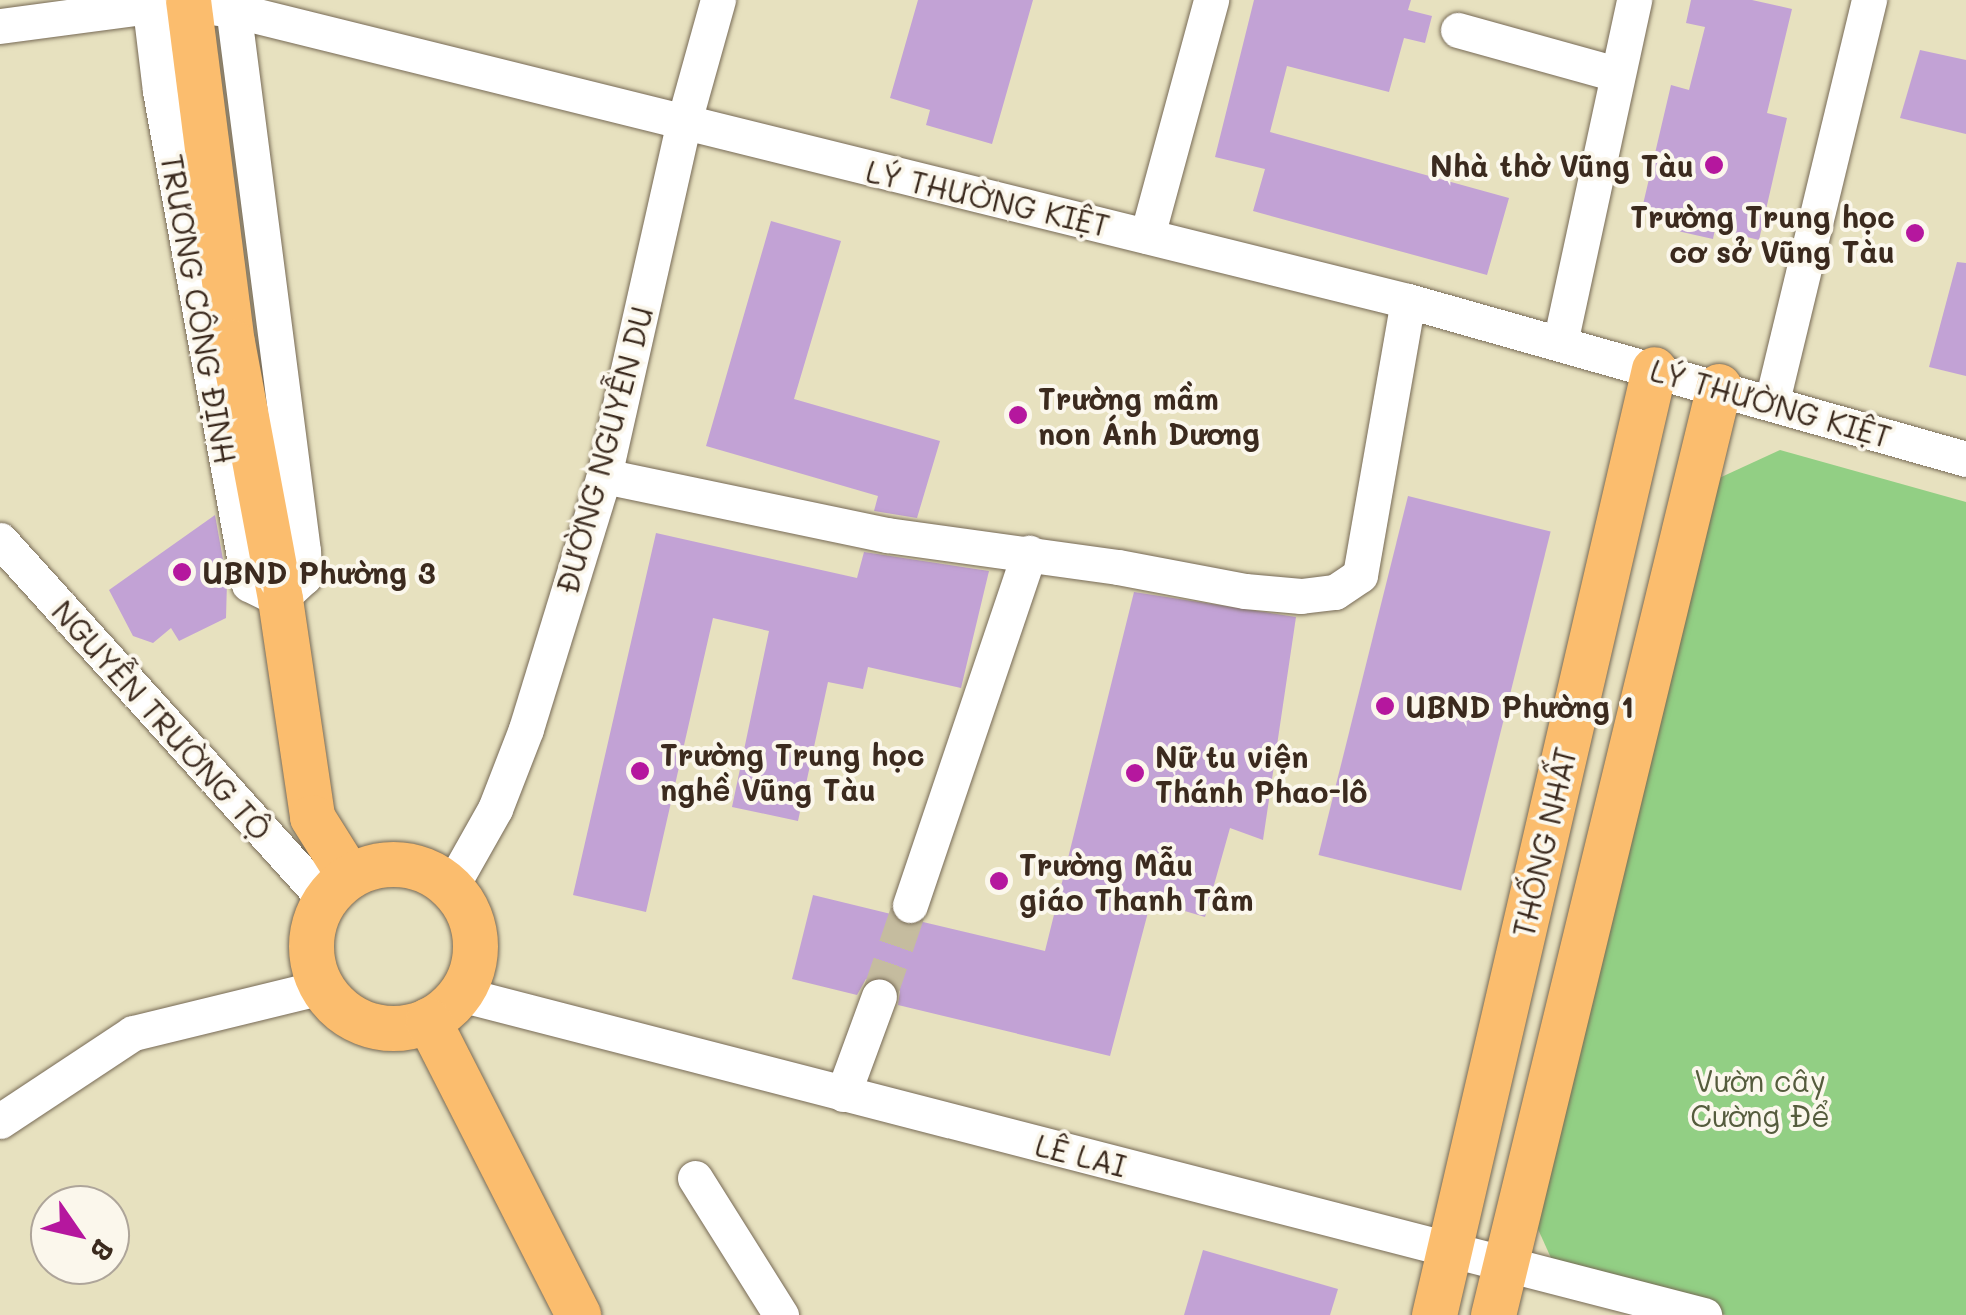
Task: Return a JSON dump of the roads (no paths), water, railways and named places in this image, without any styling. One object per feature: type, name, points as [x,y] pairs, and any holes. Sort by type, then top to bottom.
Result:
[{"type":"main road","name":"TRƯƠNG CÔNG ĐỊNH","points":[[190,3],[218,344],[280,599],[312,816],[337,888]]},
{"type":"main road","name":"THỐNG NHẤT","points":[[1434,1315],[1654,369]]},
{"type":"main road","name":"THỐNG NHẤT","points":[[1493,1315],[1719,386]]},
{"type":"main road","points":[[1554,799],[1615,813]]},
{"type":"main road","points":[[402,864],[434,874],[451,887],[465,906],[474,939],[470,973],[444,1007],[408,1026],[368,1024],[342,1010],[322,987],[314,970],[311,934],[337,888],[369,867],[402,864]]},
{"type":"main road","points":[[444,1007],[578,1315]]},
{"type":"street","name":"ĐƯỜNG NGUYỄN DU","points":[[451,887],[495,809],[526,729],[604,476],[683,125],[718,0]]},
{"type":"street","points":[[1147,236],[1212,0]]},
{"type":"street","points":[[1560,343],[1634,0]]},
{"type":"street","points":[[1772,401],[1868,0]]},
{"type":"street","name":"LÝ THƯỜNG KIỆT","points":[[0,26],[190,3],[1408,300],[1966,459]]},
{"type":"street","points":[[190,3],[276,333],[304,576],[280,599]]},
{"type":"street","points":[[1458,30],[1617,74]]},
{"type":"street","points":[[604,476],[887,535],[1029,553],[1245,592],[1301,596],[1335,592],[1360,576],[1408,300]]},
{"type":"street","points":[[218,344],[276,333]]},
{"type":"street","name":"NGUYỄN TRƯỜNG TỘ","points":[[0,540],[337,888]]},
{"type":"street","points":[[910,906],[1029,553]]},
{"type":"street","points":[[0,1122],[133,1033],[322,987]]},
{"type":"street","points":[[843,1094],[879,996]]},
{"type":"street","name":"LÊ LAI","points":[[444,1007],[843,1094],[1704,1315]]},
{"type":"street","points":[[696,1178],[781,1315]]},
{"type":"tunnel","points":[[879,996],[910,905]]},
{"type":"place","name":"Nhà thờ Vũng Tàu","points":[[1714,165]]},
{"type":"place","name":"Trường Trung học cơ sở Vũng Tàu","points":[[1915,233]]},
{"type":"place","name":"Trường mầm non Ánh Dương","points":[[1018,415]]},
{"type":"place","name":"UBND Phường 3","points":[[182,572]]},
{"type":"place","name":"UBND Phường 1","points":[[1385,706]]},
{"type":"place","name":"Trường Trung học nghề Vũng Tàu","points":[[640,771]]},
{"type":"place","name":"Nữ tu viện Thánh Phao-lô","points":[[1135,773]]},
{"type":"place","name":"Trường Mẫu giáo Thanh Tâm","points":[[999,881]]},
{"type":"park label","name":"Vườn cây Cường Để","points":[[1760,1097]]}]
